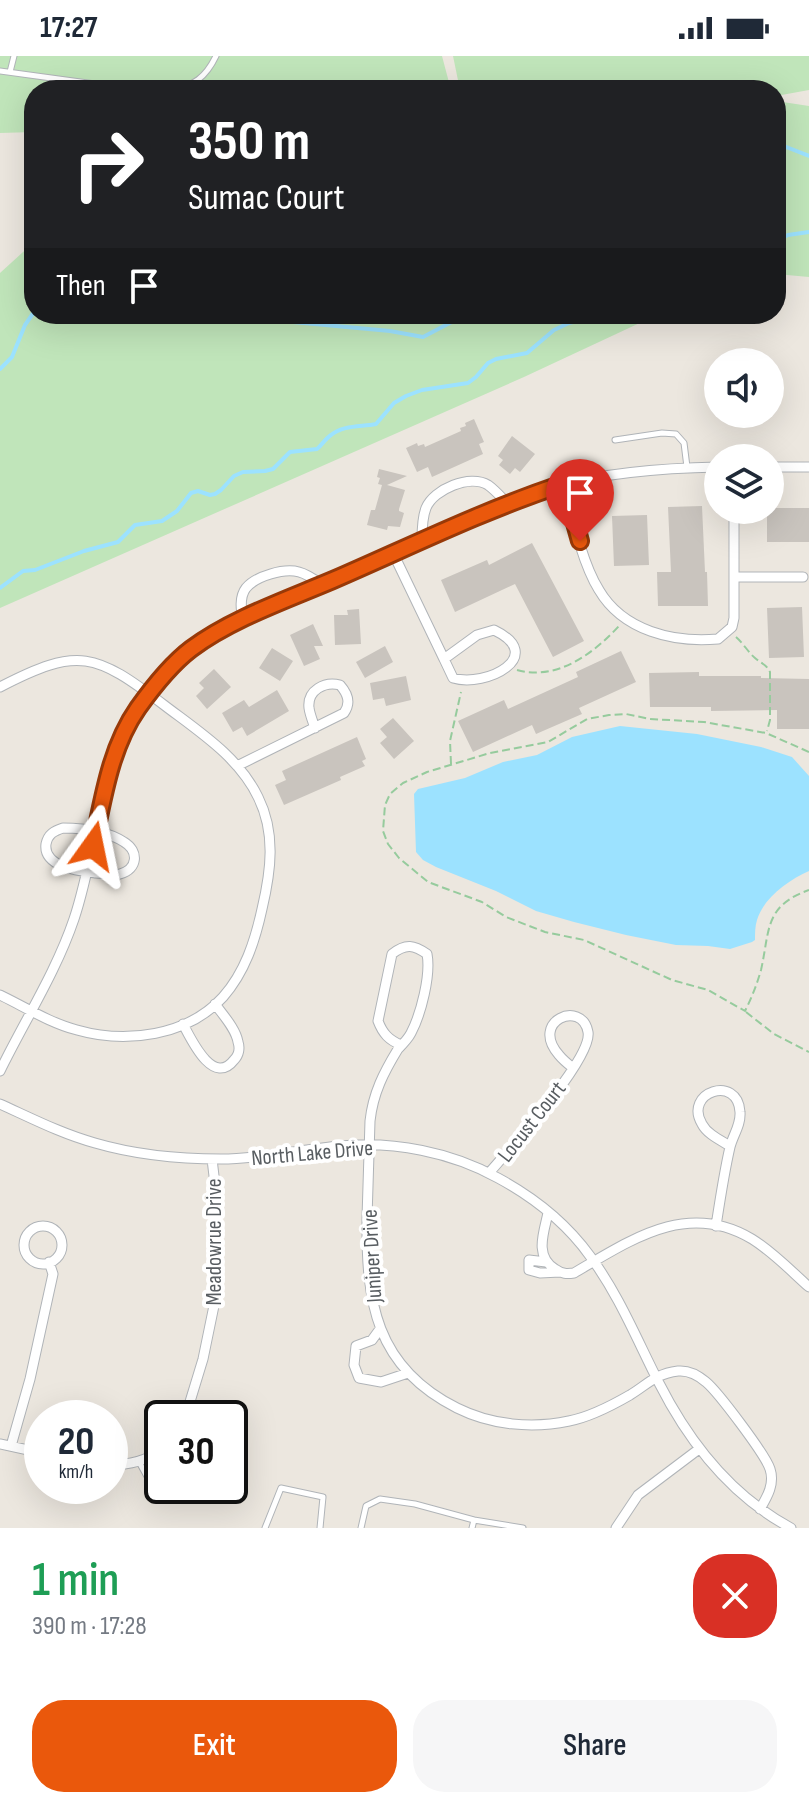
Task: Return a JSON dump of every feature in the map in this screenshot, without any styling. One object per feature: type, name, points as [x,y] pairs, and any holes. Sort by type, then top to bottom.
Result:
[{"type":"street","points":[[0,1071],[66,940],[87,872],[115,754],[138,708],[170,667],[212,635],[507,503],[564,484],[608,475],[704,467]]},
{"type":"street","points":[[784,467],[809,467]]},
{"type":"street","points":[[422,540],[427,505],[443,490],[466,482],[478,482],[488,485],[507,503]]},
{"type":"street","points":[[564,484],[593,579],[607,602],[625,618],[648,630],[685,639],[718,639],[729,630],[734,618],[734,524]]},
{"type":"street","points":[[393,553],[453,678],[464,681],[500,673],[512,664],[515,651],[508,637],[494,630],[477,635],[444,659]]},
{"type":"street","points":[[243,620],[242,597],[245,589],[263,577],[285,570],[296,571],[321,584]]},
{"type":"street","points":[[735,577],[803,577]]},
{"type":"street","points":[[0,687],[64,661],[92,661],[127,677],[207,738],[251,784],[269,828],[270,862],[250,953],[233,984],[215,1004],[194,1019],[146,1035],[114,1037],[74,1030],[0,995]]},
{"type":"street","points":[[237,766],[315,728],[344,713],[348,708],[347,695],[340,685],[324,685],[310,697],[309,708],[315,728]]},
{"type":"street","points":[[63,828],[96,832],[127,843],[133,849],[133,864],[122,874],[87,872],[55,863],[49,858],[46,851],[49,836],[63,828]]},
{"type":"street","name":"Juniper Drive","points":[[401,1045],[390,1040],[378,1021],[392,954],[401,947],[417,947],[427,954],[429,965],[420,1011],[410,1035],[386,1068],[374,1096],[369,1145],[367,1274],[380,1329],[408,1373],[434,1395],[464,1412],[498,1421],[533,1425],[567,1422],[596,1412],[630,1395],[656,1376]]},
{"type":"street","points":[[183,1024],[205,1060],[218,1068],[226,1067],[237,1055],[238,1038],[215,1004]]},
{"type":"street","name":"Locust Court","points":[[489,1173],[541,1112],[573,1068],[587,1042],[588,1030],[581,1020],[570,1015],[552,1023],[549,1035],[559,1055],[573,1068]]},
{"type":"street","points":[[716,1226],[730,1146],[740,1121],[740,1110],[737,1099],[728,1092],[717,1090],[707,1093],[697,1111],[701,1122],[707,1131],[730,1146]]},
{"type":"street","name":"North Lake Drive","points":[[0,1104],[94,1143],[144,1155],[243,1158],[340,1146],[387,1145],[433,1153],[489,1173],[519,1191],[573,1236],[616,1296],[683,1426],[699,1449],[729,1483],[760,1509],[791,1528]]},
{"type":"street","name":"Meadowrue Drive","points":[[191,1400],[216,1296],[216,1193],[212,1159]]},
{"type":"street","points":[[546,1262],[542,1244],[548,1213]]},
{"type":"street","points":[[560,1272],[546,1262],[529,1260],[529,1270],[574,1273],[636,1237],[664,1227],[696,1224],[726,1228],[754,1240],[809,1287]]},
{"type":"street","points":[[38,1227],[50,1227],[61,1242],[59,1254],[49,1262],[38,1263],[25,1251],[28,1234],[38,1227]]},
{"type":"street","points":[[11,1446],[30,1379],[53,1274],[49,1262]]},
{"type":"street","points":[[380,1329],[372,1340],[356,1346],[354,1365],[359,1378],[381,1382],[408,1373]]},
{"type":"street","points":[[656,1376],[684,1371],[695,1374],[722,1399],[770,1469],[770,1489],[760,1509]]},
{"type":"street","points":[[0,1444],[24,1449]]},
{"type":"street","points":[[616,1528],[638,1495],[699,1449]]},
{"type":"street","points":[[128,1463],[144,1460]]},
{"type":"lane","points":[[10,72],[14,56]]},
{"type":"lane","points":[[196,80],[209,72],[216,56]]},
{"type":"lane","points":[[0,71],[67,80]]},
{"type":"lane","points":[[615,440],[676,434],[684,443],[688,468]]},
{"type":"lane","points":[[139,1462],[144,1471]]},
{"type":"lane","points":[[265,1528],[281,1488],[323,1497],[320,1528]]},
{"type":"lane","points":[[361,1528],[366,1506],[380,1499],[523,1528]]},
{"type":"lane","points":[[472,1528],[474,1520]]},
{"type":"path","points":[[508,667],[531,674],[550,672],[568,665],[599,645],[625,618]]},
{"type":"path","points":[[729,630],[770,672],[770,720],[766,733]]},
{"type":"path","points":[[451,765],[450,741],[464,681]]},
{"type":"path","points":[[809,752],[766,733],[704,722],[650,719],[626,714],[587,719],[548,742],[490,753],[427,772],[403,783],[390,794],[385,805],[383,831],[399,858],[428,882],[482,902],[506,917],[545,932],[584,940],[672,980],[708,990],[745,1011],[774,1034],[809,1052]]},
{"type":"path","points":[[745,1011],[755,990],[773,915],[793,896],[809,890]]},
{"type":"green space","points":[[0,56],[442,56],[448,80],[24,80],[24,132],[0,133]]},
{"type":"green space","points":[[453,56],[809,56],[809,90],[786,94],[786,80],[458,80]]},
{"type":"green space","points":[[786,103],[809,106],[809,277],[786,275]]},
{"type":"green space","points":[[24,251],[24,324],[638,324],[0,608],[0,273]]},
{"type":"water","points":[[620,726],[697,734],[761,747],[792,757],[809,776],[809,871],[786,884],[765,904],[752,942],[730,949],[676,945],[574,922],[536,911],[436,867],[416,852],[414,794],[418,789],[465,778],[503,762],[537,755],[572,737]]},
{"type":"building","points":[[474,419],[484,442],[479,444],[483,454],[432,477],[428,467],[417,472],[406,448],[417,443],[425,447],[461,431],[465,423]]},
{"type":"building","points":[[512,436],[535,454],[520,472],[515,468],[510,474],[499,465],[503,460],[498,456]]},
{"type":"building","points":[[379,469],[407,476],[387,485],[405,490],[399,509],[404,513],[400,527],[388,526],[387,530],[367,525],[382,485],[378,484]]},
{"type":"building","points":[[702,506],[708,606],[658,606],[657,572],[671,572],[668,507]]},
{"type":"building","points":[[784,508],[809,508],[809,542],[767,542],[767,524],[784,524]]},
{"type":"building","points":[[647,515],[649,565],[614,566],[612,516]]},
{"type":"building","points":[[532,543],[584,641],[553,657],[515,584],[455,612],[441,580],[487,560],[489,565]]},
{"type":"building","points":[[802,607],[804,657],[769,658],[767,608]]},
{"type":"building","points":[[359,609],[361,644],[335,645],[334,615],[348,615],[347,610]]},
{"type":"building","points":[[313,624],[323,646],[314,646],[320,659],[304,666],[290,635]]},
{"type":"building","points":[[385,646],[393,662],[365,678],[356,662]]},
{"type":"building","points":[[272,648],[293,661],[280,681],[259,668]]},
{"type":"building","points":[[621,651],[636,682],[579,708],[582,714],[536,734],[532,725],[473,752],[458,721],[504,700],[508,709],[578,677],[576,672]]},
{"type":"building","points":[[214,669],[231,687],[207,709],[196,696],[204,688],[199,683]]},
{"type":"building","points":[[699,672],[699,676],[809,679],[809,729],[777,729],[777,710],[711,711],[711,707],[650,707],[649,673]]},
{"type":"building","points":[[406,676],[411,700],[386,706],[384,698],[373,700],[370,683]]},
{"type":"building","points":[[277,690],[289,711],[247,736],[242,727],[233,732],[222,713],[244,700],[249,707]]},
{"type":"building","points":[[393,718],[414,741],[394,759],[380,743],[387,737],[380,729]]},
{"type":"building","points":[[357,737],[366,759],[362,761],[365,766],[284,805],[275,785],[286,780],[282,771]]},
{"type":"waterway","points":[[786,147],[809,156]]},
{"type":"waterway","points":[[786,236],[809,232]]},
{"type":"waterway","points":[[0,369],[12,357],[26,324]]},
{"type":"waterway","points":[[314,324],[423,337],[448,324]]},
{"type":"waterway","points":[[0,588],[23,571],[35,570],[118,542],[135,525],[162,521],[177,511],[191,493],[215,494],[234,476],[273,469],[290,452],[317,449],[341,429],[376,424],[394,403],[406,396],[422,390],[468,383],[488,363],[527,353],[554,330],[567,324]]},
{"type":"route","points":[[93,846],[108,779],[125,731],[138,708],[170,667],[212,635],[507,503],[564,484],[580,541]]}]
